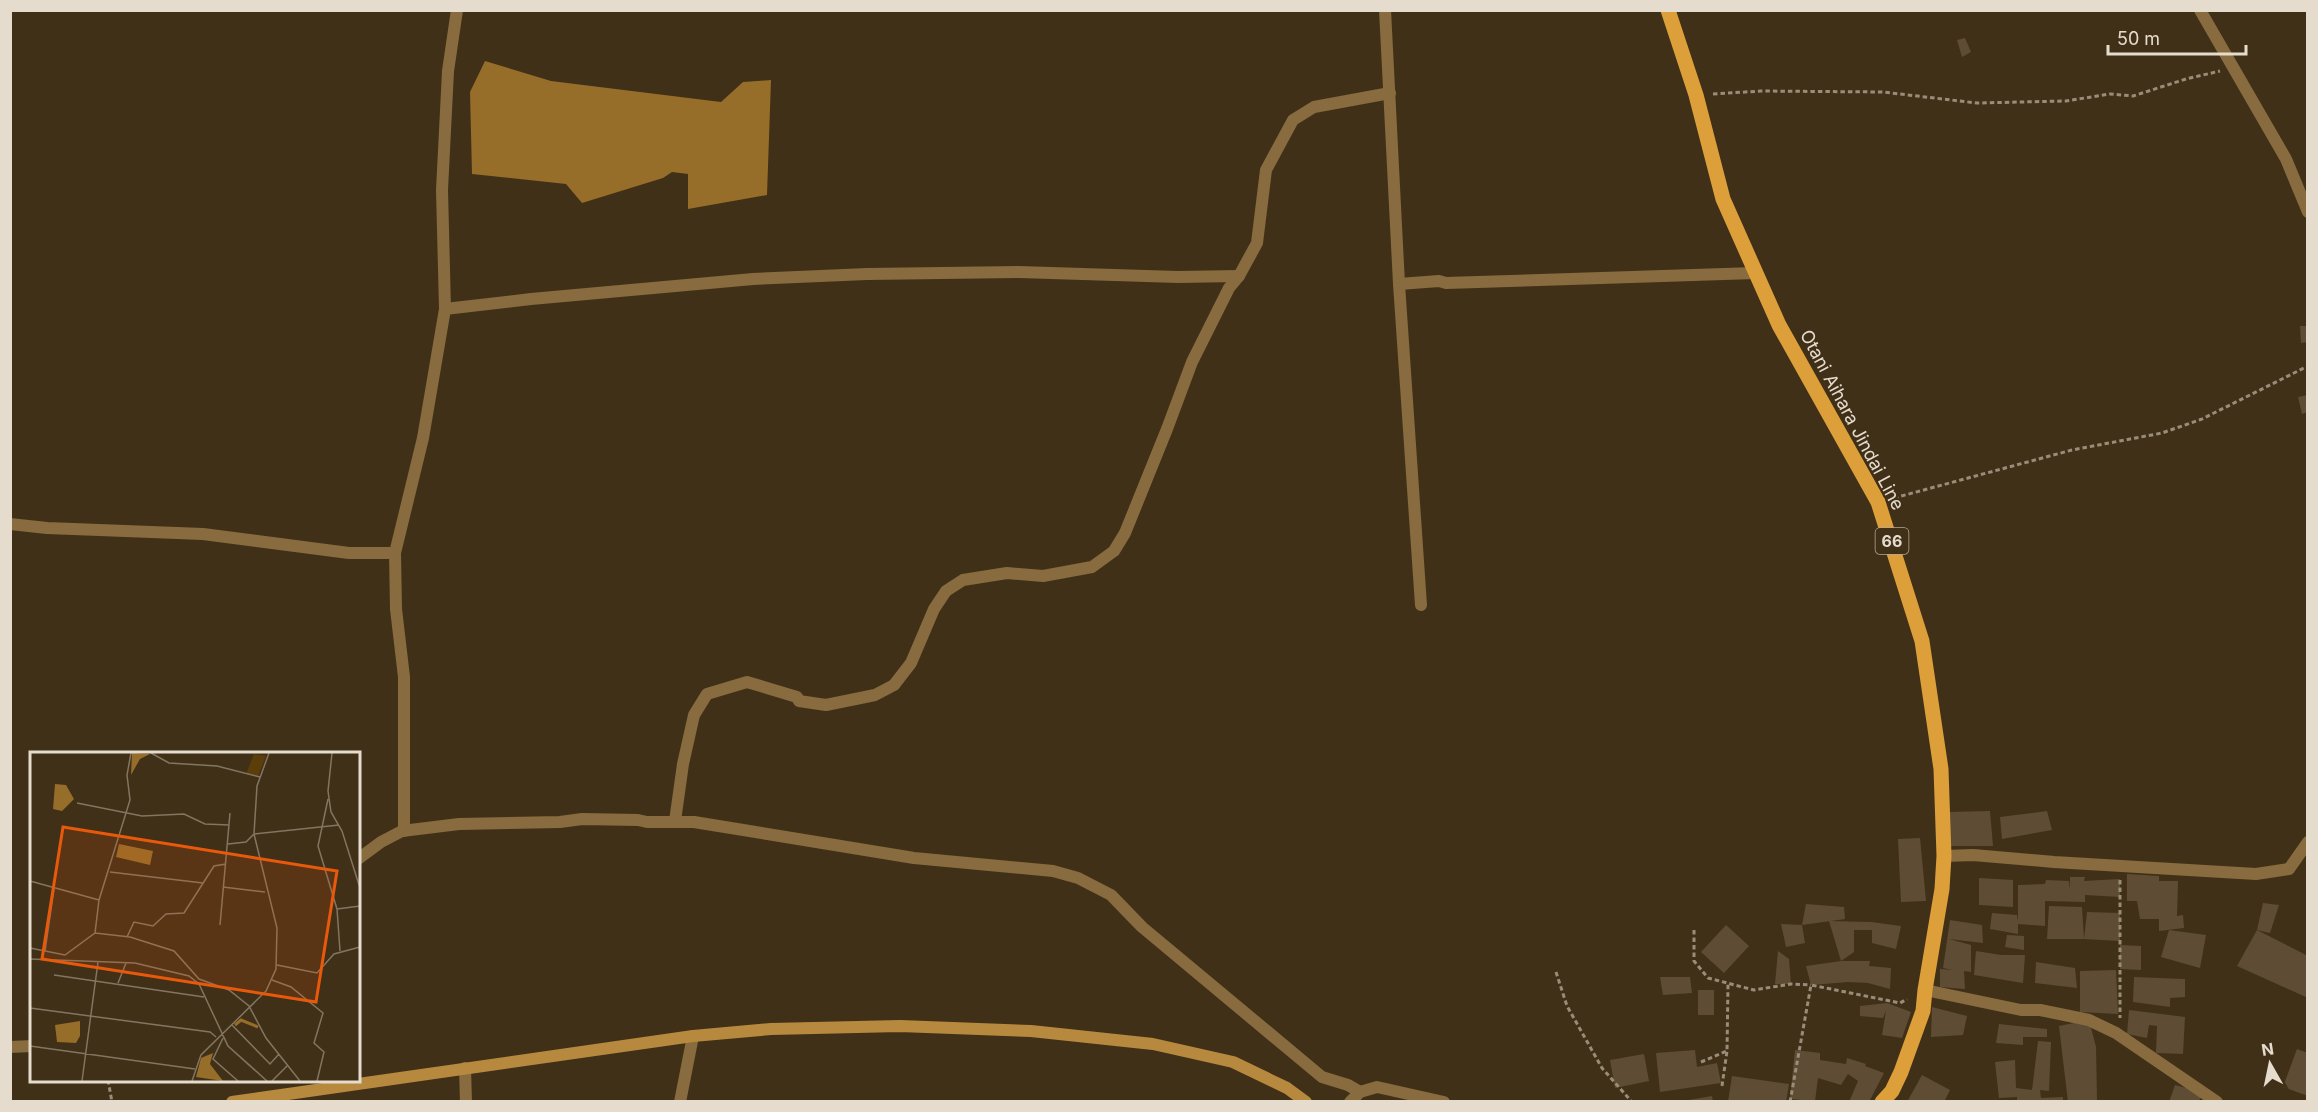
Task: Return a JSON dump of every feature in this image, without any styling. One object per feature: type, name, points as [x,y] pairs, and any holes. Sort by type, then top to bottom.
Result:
[{"type":"main road","name":"Otani Aihara Jindai Line","points":[[1668,10],[1696,94],[1723,199],[1779,325],[1878,502],[1922,641],[1941,769],[1944,856],[1942,889],[1923,1011],[1901,1072],[1892,1091],[1882,1101]]},
{"type":"street","points":[[404,831],[404,677],[396,609],[394,553],[423,438],[445,309],[443,178],[448,71],[457,10]]},
{"type":"street","points":[[1385,10],[1399,284],[1421,605]]},
{"type":"street","points":[[2200,10],[2286,159],[2307,212]]},
{"type":"street","points":[[675,821],[683,764],[694,715],[707,694],[747,682],[797,697],[799,700],[826,705],[875,695],[894,685],[911,663],[934,609],[945,591],[963,580],[1007,573],[1043,576],[1082,569],[1092,567],[1114,551],[1125,533],[1192,362],[1229,288],[1239,276],[1257,243],[1266,170],[1293,120],[1314,107],[1390,93]]},
{"type":"street","points":[[445,309],[753,279],[867,274],[1019,272],[1178,277],[1239,276]]},
{"type":"street","points":[[1399,284],[1755,273]]},
{"type":"street","points":[[10,524],[47,528],[203,534],[349,553],[394,553]]},
{"type":"street","points":[[360,858],[381,842],[404,831],[459,824],[560,822],[582,819],[638,820],[694,822],[914,858],[1053,871],[1078,878],[1111,895],[1142,927],[1322,1077],[1348,1085],[1359,1092]]},
{"type":"street","points":[[1944,856],[1973,855],[2256,874],[2289,869],[2307,842]]},
{"type":"street","points":[[1925,990],[2004,1007],[2040,1010],[2089,1020],[2120,1036],[2217,1101]]},
{"type":"street","points":[[232,1101],[693,1036],[771,1029],[900,1026],[1031,1031],[1153,1044],[1233,1062],[1287,1088],[1306,1101]]},
{"type":"street","points":[[680,1101],[693,1036]]},
{"type":"street","points":[[10,1047],[30,1046]]},
{"type":"street","points":[[465,1068],[466,1101]]},
{"type":"street","points":[[1350,1101],[1359,1092],[1377,1088],[1444,1101]]},
{"type":"path","points":[[1696,94],[1761,91],[1883,92],[1977,103],[2066,101],[2110,94],[2133,96],[2186,79],[2233,68]]},
{"type":"path","points":[[1878,502],[2072,450],[2162,433],[2202,419],[2307,366]]},
{"type":"path","points":[[2120,866],[2120,1036]]},
{"type":"path","points":[[1694,930],[1694,961],[1707,978],[1728,984],[1754,990],[1791,984],[1811,985],[1900,1003],[1925,990]]},
{"type":"path","points":[[1556,972],[1567,1006],[1602,1068],[1632,1101]]},
{"type":"path","points":[[1722,1086],[1727,1051],[1728,984]]},
{"type":"path","points":[[1790,1101],[1811,985]]},
{"type":"path","points":[[1701,1062],[1727,1051]]},
{"type":"path","points":[[108,1082],[112,1101]]},
{"type":"shaded area","points":[[485,61],[551,81],[721,102],[743,82],[771,80],[767,195],[688,209],[688,174],[672,172],[663,178],[582,203],[566,184],[472,174],[470,92]]},
{"type":"building","points":[[1965,38],[1971,52],[1962,57],[1957,40]]},
{"type":"building","points":[[2300,326],[2308,326],[2308,342],[2301,343]]},
{"type":"building","points":[[2308,395],[2308,412],[2302,414],[2298,397]]},
{"type":"building","points":[[1990,811],[1993,846],[1948,846],[1947,812]]},
{"type":"building","points":[[2047,811],[2052,830],[2002,839],[2000,817]]},
{"type":"building","points":[[1920,838],[1926,901],[1901,902],[1898,839]]},
{"type":"building","points":[[2127,874],[2159,876],[2159,881],[2178,881],[2177,916],[2183,915],[2184,928],[2159,931],[2159,919],[2140,919],[2137,901],[2127,901]]},
{"type":"building","points":[[2070,877],[2085,877],[2084,881],[2120,879],[2120,897],[2085,895],[2085,902],[2045,901],[2045,926],[2018,924],[2018,934],[1990,929],[1992,913],[2017,915],[2018,921],[2018,885],[2045,884],[2046,880],[2069,881],[2070,890]]},
{"type":"building","points":[[1979,878],[2013,880],[2013,907],[1979,905]]},
{"type":"building","points":[[2263,903],[2279,905],[2270,933],[2257,930]]},
{"type":"building","points":[[1806,904],[1844,907],[1845,919],[1802,925]]},
{"type":"building","points":[[2049,906],[2082,907],[2084,939],[2047,939]]},
{"type":"building","points":[[2087,912],[2120,913],[2120,941],[2084,939]]},
{"type":"building","points":[[1950,920],[1982,925],[1983,943],[1949,939],[1971,945],[1971,972],[1964,971],[1965,989],[1940,987],[1940,969],[1953,970],[1943,968]]},
{"type":"building","points":[[1829,921],[1871,922],[1901,926],[1896,949],[1872,943],[1872,930],[1854,930],[1854,952],[1841,961]]},
{"type":"building","points":[[1781,924],[1802,925],[1805,943],[1786,947]]},
{"type":"building","points":[[1726,925],[1749,946],[1724,973],[1701,952]]},
{"type":"building","points":[[2169,930],[2206,935],[2200,968],[2161,957]]},
{"type":"building","points":[[2257,930],[2308,956],[2308,998],[2237,966]]},
{"type":"building","points":[[2007,935],[2024,936],[2024,950],[2005,947]]},
{"type":"building","points":[[2120,945],[2141,946],[2141,970],[2120,969]]},
{"type":"building","points":[[1778,951],[1789,959],[1791,984],[1775,984]]},
{"type":"building","points":[[1976,951],[2001,955],[2025,955],[2023,983],[1974,975]]},
{"type":"building","points":[[1841,961],[1870,961],[1869,966],[1891,968],[1890,989],[1868,983],[1811,985],[1806,966]]},
{"type":"building","points":[[2036,962],[2075,968],[2077,988],[2035,983]]},
{"type":"building","points":[[2116,970],[2118,1014],[2080,1012],[2080,971]]},
{"type":"building","points":[[1660,977],[1690,977],[1692,993],[1663,995]]},
{"type":"building","points":[[2134,977],[2185,979],[2185,997],[2170,998],[2170,1007],[2133,1002]]},
{"type":"building","points":[[1698,990],[1714,990],[1714,1015],[1698,1015]]},
{"type":"building","points":[[1887,1003],[1911,1012],[1902,1038],[1882,1035],[1886,1011],[1883,1018],[1860,1016],[1860,1006]]},
{"type":"building","points":[[1932,1007],[1967,1016],[1963,1035],[1931,1037]]},
{"type":"building","points":[[2129,1010],[2185,1017],[2183,1054],[2156,1053],[2157,1026],[2149,1025],[2147,1038],[2127,1034]]},
{"type":"building","points":[[2089,1020],[2096,1047],[2097,1102],[2068,1102],[2059,1026]]},
{"type":"building","points":[[1999,1024],[2047,1029],[2047,1037],[2023,1037],[2023,1045],[1996,1043]]},
{"type":"building","points":[[2038,1041],[2051,1042],[2049,1091],[2040,1090],[2041,1098],[2063,1097],[2063,1102],[2017,1102],[2017,1097],[1999,1098],[1995,1062],[2015,1060],[2016,1088],[2032,1090]]},
{"type":"building","points":[[2297,1049],[2308,1053],[2308,1096],[2283,1087]]},
{"type":"building","points":[[1695,1050],[1697,1067],[1717,1063],[1721,1083],[1660,1092],[1656,1053]]},
{"type":"building","points":[[1795,1050],[1820,1053],[1820,1060],[1846,1064],[1847,1058],[1884,1073],[1869,1102],[1849,1102],[1858,1081],[1848,1074],[1841,1085],[1818,1078],[1815,1101],[1790,1099]]},
{"type":"building","points":[[1644,1054],[1649,1081],[1615,1088],[1610,1060]]},
{"type":"building","points":[[1922,1075],[1950,1090],[1944,1102],[1907,1102]]},
{"type":"building","points":[[1732,1076],[1789,1084],[1786,1102],[1728,1102]]},
{"type":"building","points":[[2175,1085],[2202,1092],[2199,1102],[2169,1102]]},
{"type":"building","points":[[1712,1096],[1713,1102],[1690,1102],[1689,1100]]}]
